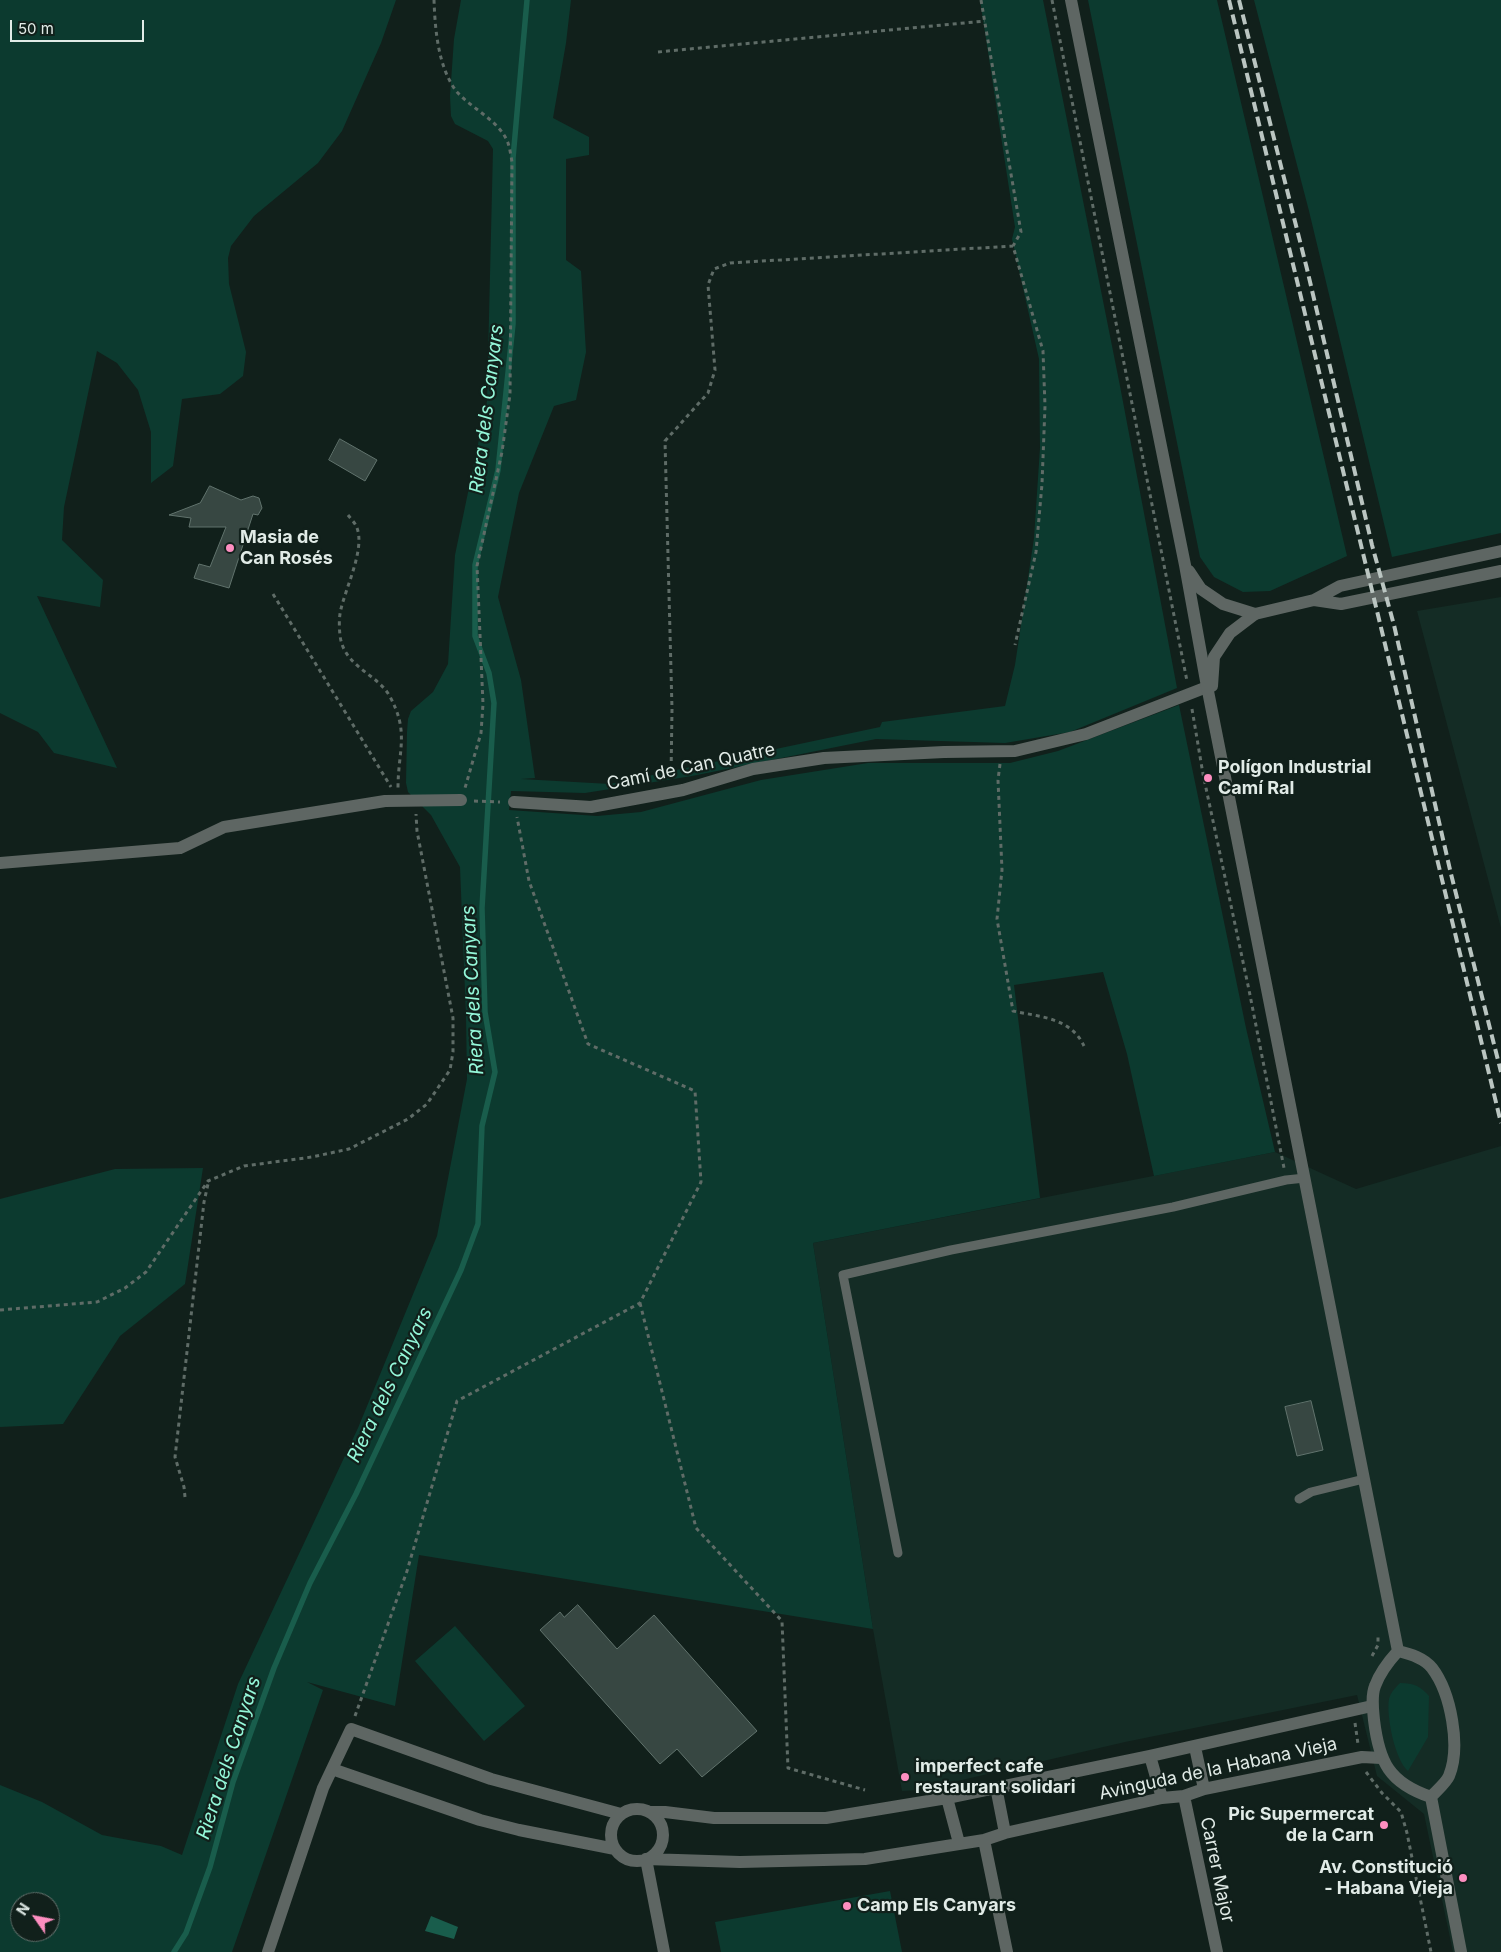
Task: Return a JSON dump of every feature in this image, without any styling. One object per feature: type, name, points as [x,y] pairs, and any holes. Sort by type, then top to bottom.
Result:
[{"type":"street","points":[[1071,0],[1185,565],[1207,687],[1398,1651]]},
{"type":"street","points":[[1211,702],[1214,657],[1230,633],[1255,614],[1314,600],[1340,586],[1501,551]]},
{"type":"street","points":[[1185,565],[1201,589],[1208,594],[1223,604],[1255,614]]},
{"type":"street","points":[[1314,600],[1341,604],[1501,571]]},
{"type":"street","name":"Camí de Can Quatre","points":[[514,802],[591,807],[670,793],[753,770],[824,758],[944,752],[1015,751],[1086,734],[1207,687]]},
{"type":"street","points":[[0,863],[180,848],[224,827],[386,801],[461,800]]},
{"type":"street","points":[[1398,1651],[1382,1670],[1374,1688],[1372,1706],[1376,1738],[1382,1758],[1396,1778],[1413,1790],[1431,1796]]},
{"type":"street","points":[[1398,1651],[1414,1654],[1431,1667],[1443,1687],[1450,1709],[1455,1746],[1449,1777],[1431,1796]]},
{"type":"street","points":[[650,1812],[659,1820],[663,1831],[662,1843],[656,1853],[646,1859],[635,1861],[624,1858],[615,1849],[611,1840],[611,1831],[614,1821],[621,1814],[635,1808],[650,1812],[714,1818],[826,1818],[947,1798],[996,1786],[1195,1747],[1372,1706]]},
{"type":"street","points":[[268,1952],[323,1788],[351,1729],[492,1779],[621,1814]]},
{"type":"street","points":[[1195,1747],[1204,1789]]},
{"type":"street","points":[[1150,1756],[1162,1798]]},
{"type":"street","name":"Avinguda de la Habana Vieja","points":[[646,1859],[740,1862],[865,1859],[984,1840],[1005,1833],[1162,1798],[1184,1796],[1204,1789],[1362,1757],[1382,1758]]},
{"type":"street","points":[[332,1770],[480,1820],[519,1830],[615,1849]]},
{"type":"street","points":[[996,1786],[1005,1833]]},
{"type":"street","name":"Carrer Major","points":[[1184,1796],[1217,1952]]},
{"type":"street","points":[[1431,1796],[1461,1952]]},
{"type":"street","points":[[947,1798],[959,1843]]},
{"type":"street","points":[[984,1840],[1007,1952]]},
{"type":"street","points":[[646,1859],[664,1952]]},
{"type":"lane","points":[[898,1553],[843,1275],[951,1250],[1173,1207],[1286,1180],[1305,1178]]},
{"type":"lane","points":[[1299,1499],[1311,1492],[1364,1479]]},
{"type":"path","points":[[351,1729],[407,1571],[457,1401],[640,1303],[701,1182],[695,1090],[588,1044],[529,881],[514,802],[461,800],[481,733],[483,704],[477,566],[502,452],[510,394],[512,162],[508,142],[498,128],[457,91],[446,71],[440,51],[434,0]]},
{"type":"path","points":[[981,0],[1021,232],[1013,246],[1043,350],[1045,406],[1042,484],[1036,552],[1015,645]]},
{"type":"path","points":[[1052,0],[1190,694],[1203,774],[1249,990],[1286,1180]]},
{"type":"path","points":[[658,52],[985,21]]},
{"type":"path","points":[[670,793],[672,709],[665,441],[708,393],[715,370],[708,284],[714,269],[730,263],[1013,246]]},
{"type":"path","points":[[348,515],[357,528],[359,548],[340,611],[340,636],[344,649],[356,666],[388,694],[402,725],[403,744],[398,770],[399,801]]},
{"type":"path","points":[[273,594],[399,801]]},
{"type":"path","points":[[1003,751],[998,780],[1002,870],[997,919],[1013,1011],[1055,1020],[1078,1034],[1084,1046]]},
{"type":"path","points":[[0,1310],[97,1302],[125,1288],[146,1272],[208,1181],[244,1166],[312,1157],[348,1148],[408,1119],[427,1104],[450,1070],[453,1052],[453,1018],[417,831],[416,801]]},
{"type":"path","points":[[185,1497],[175,1457],[208,1181]]},
{"type":"path","points":[[640,1303],[696,1528],[782,1621],[788,1768],[865,1790]]},
{"type":"path","points":[[1354,1711],[1358,1744],[1367,1775],[1401,1812],[1431,1952]]},
{"type":"shaded area","points":[[0,0],[396,0],[381,43],[342,131],[318,163],[254,216],[231,246],[228,258],[229,284],[246,352],[243,376],[220,394],[182,399],[173,466],[151,483],[151,432],[138,390],[117,363],[97,351],[64,507],[62,540],[103,580],[100,607],[37,596],[117,768],[54,753],[38,732],[0,713]]},
{"type":"shaded area","points":[[461,0],[571,0],[566,43],[553,118],[589,137],[589,155],[566,159],[566,260],[581,271],[586,352],[576,400],[554,406],[519,493],[498,597],[521,680],[535,778],[521,779],[610,784],[880,727],[882,722],[1005,706],[1015,665],[1034,538],[1040,448],[1039,359],[1012,239],[1015,227],[980,0],[1043,0],[1120,386],[1177,688],[1070,732],[1005,743],[876,739],[692,776],[585,793],[511,791],[509,810],[597,816],[641,812],[761,780],[868,763],[1010,763],[1058,751],[1179,705],[1246,1028],[1275,1152],[1154,1176],[1127,1054],[1103,972],[1014,985],[1040,1198],[813,1243],[873,1629],[419,1555],[395,1706],[307,1682],[323,1690],[232,1952],[0,1952],[0,1785],[42,1802],[102,1835],[161,1846],[182,1855],[238,1684],[358,1428],[437,1236],[467,1079],[460,867],[431,815],[408,792],[406,783],[407,732],[411,711],[433,692],[448,664],[455,555],[487,401],[493,149],[488,141],[455,124],[451,116],[450,96],[454,39]]},
{"type":"shaded area","points":[[1088,0],[1217,0],[1347,556],[1270,591],[1243,592],[1214,577],[1200,557]]},
{"type":"shaded area","points":[[1254,0],[1501,0],[1501,533],[1392,557],[1309,211]]},
{"type":"shaded area","points":[[1501,597],[1501,928],[1417,611]]},
{"type":"shaded area","points":[[1501,1146],[1501,1952],[1453,1952],[1424,1814],[1377,1776],[1357,1695],[1125,1742],[919,1790],[902,1791],[873,1629],[813,1243],[1275,1152],[1356,1189]]},
{"type":"shaded area","points":[[203,1168],[185,1284],[120,1336],[63,1424],[0,1427],[0,1199],[115,1169]]},
{"type":"shaded area","points":[[455,1626],[525,1706],[484,1741],[415,1661]]},
{"type":"shaded area","points":[[1400,1683],[1416,1686],[1429,1696],[1428,1737],[1408,1771],[1395,1748],[1388,1707],[1393,1690]]},
{"type":"shaded area","name":"Camp Els Canyars","points":[[890,1891],[902,1952],[721,1952],[715,1922]]},
{"type":"shaded area","points":[[431,1916],[458,1927],[454,1939],[425,1931]]},
{"type":"building","points":[[340,439],[377,460],[365,481],[329,460]]},
{"type":"building","name":"Masia de Can Rosés","points":[[210,486],[241,500],[253,496],[259,498],[262,508],[258,515],[253,514],[229,588],[194,578],[199,564],[210,567],[226,527],[189,527],[191,518],[169,515],[200,503]]},
{"type":"building","points":[[1311,1401],[1323,1450],[1297,1456],[1285,1407]]},
{"type":"building","points":[[578,1605],[617,1649],[654,1615],[757,1731],[702,1777],[677,1749],[660,1764],[540,1630],[560,1612],[564,1617]]},
{"type":"waterway","name":"Riera dels Canyars","points":[[174,1952],[186,1933],[210,1867],[233,1782],[274,1668],[310,1583],[356,1494],[461,1270],[478,1224],[482,1126],[495,1072],[485,1012],[482,908],[494,703],[489,673],[475,636],[475,565],[498,470],[513,324],[513,158],[527,0]]},
{"type":"railway","points":[[1229,0],[1501,1123]]},
{"type":"railway","points":[[1239,0],[1307,269],[1372,545],[1394,625],[1451,874],[1501,1072]]},
{"type":"place","name":"Masia de Can Rosés","points":[[230,548]]},
{"type":"place","name":"Polígon Industrial Camí Ral","points":[[1208,778]]},
{"type":"place","name":"imperfect cafe restaurant solidari","points":[[905,1777]]},
{"type":"place","name":"Pic Supermercat de la Carn","points":[[1384,1825]]},
{"type":"place","name":"Av. Constitució - Habana Vieja","points":[[1463,1878]]},
{"type":"place","name":"Camp Els Canyars","points":[[847,1906]]}]
